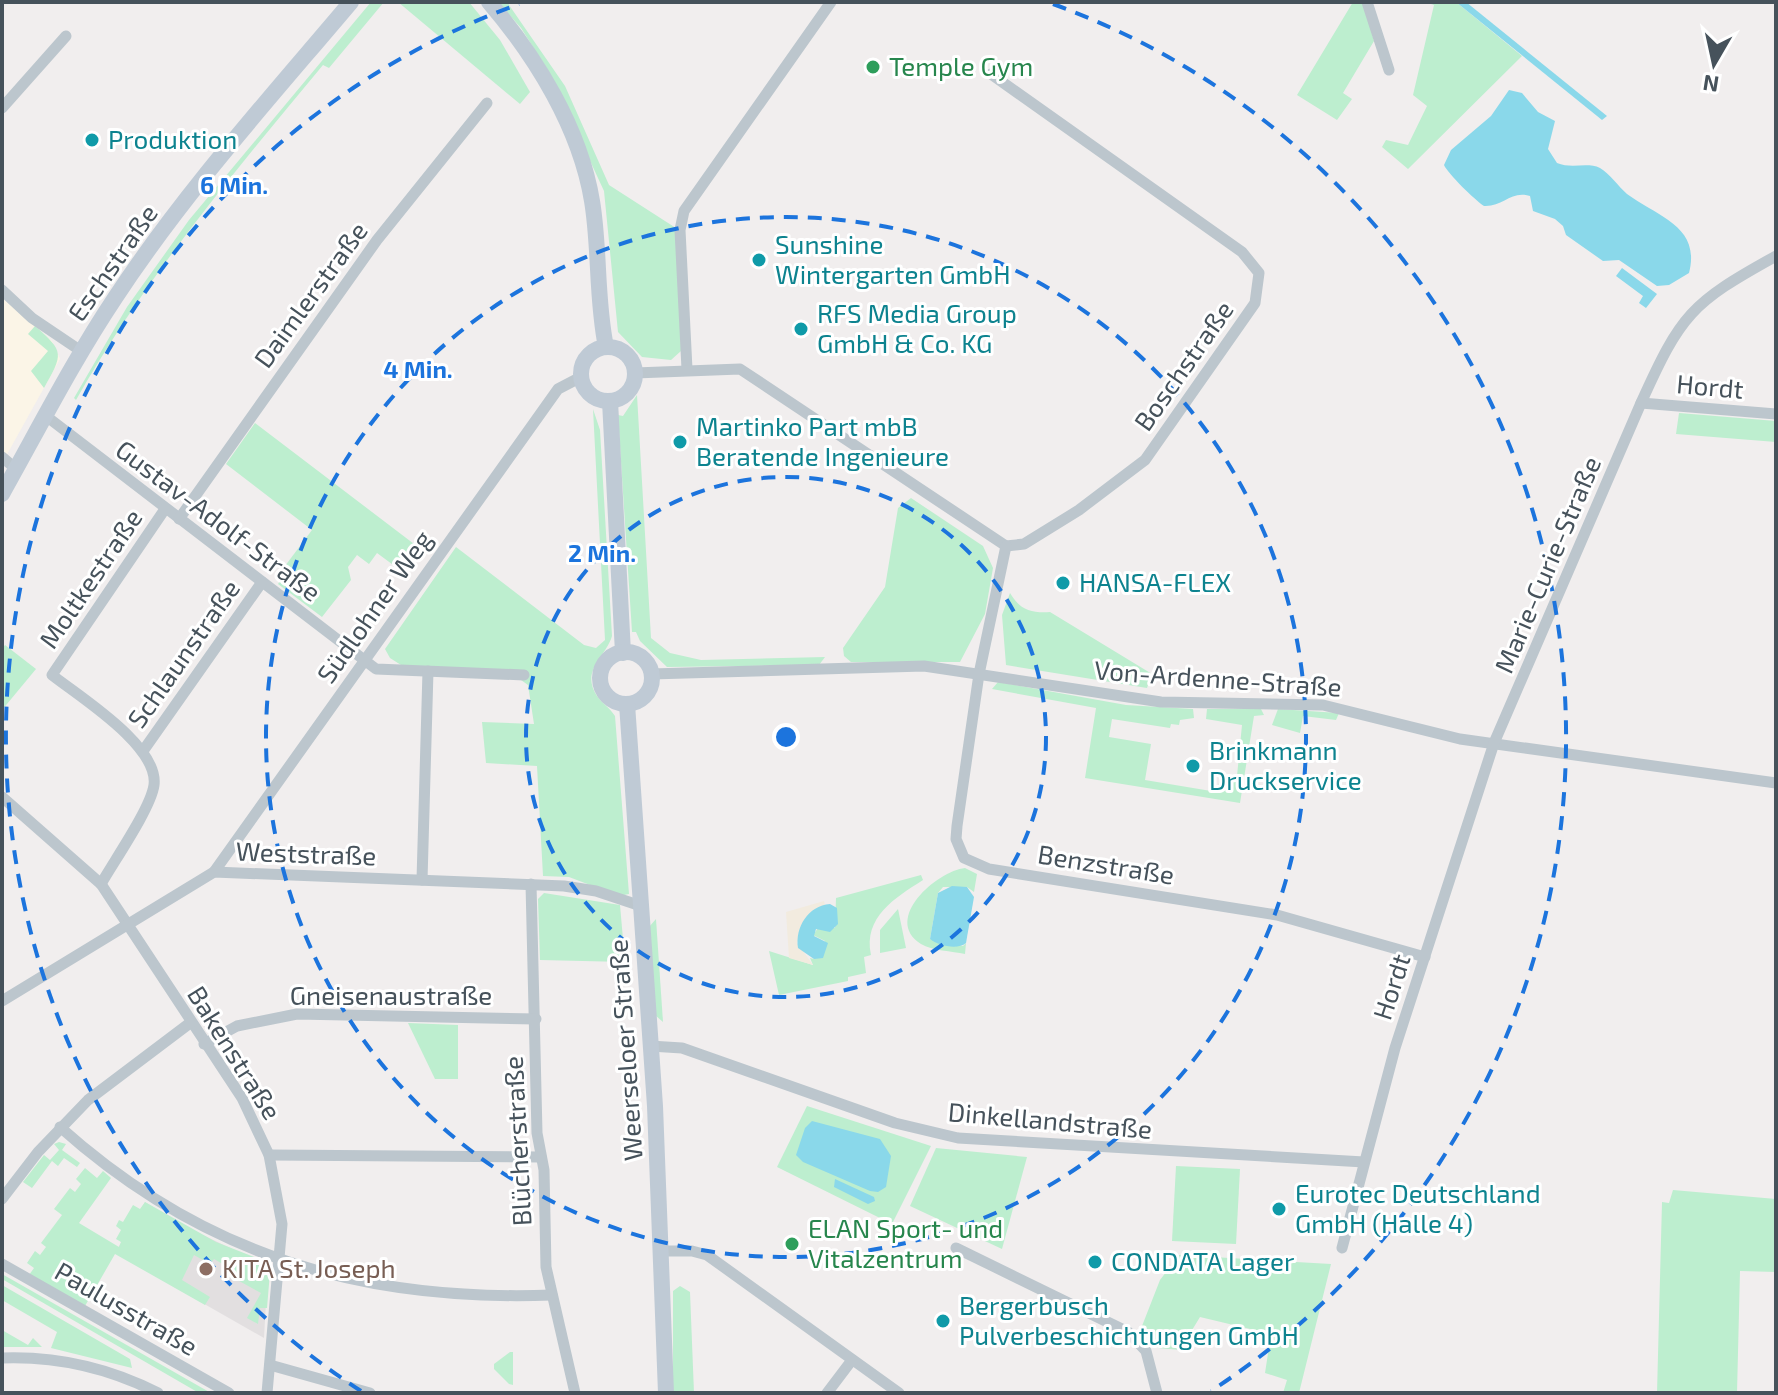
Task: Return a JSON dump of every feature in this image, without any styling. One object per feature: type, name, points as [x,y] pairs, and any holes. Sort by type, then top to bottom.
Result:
[{"type":"street","name":"Eschstraße","points":[[2,494],[81,351],[173,217],[351,2]]},
{"type":"street","points":[[489,2],[535,65],[575,143],[592,200],[606,347]]},
{"type":"street","points":[[687,369],[680,230],[684,211],[831,2]]},
{"type":"street","points":[[1367,2],[1389,70]]},
{"type":"street","points":[[2,108],[66,36]]},
{"type":"street","name":"Boschstraße","points":[[991,74],[1242,252],[1259,273],[1255,303],[1145,460],[1079,510],[1024,544],[1006,546]]},
{"type":"street","name":"Daimlerstraße","points":[[179,519],[382,234],[487,103]]},
{"type":"street","name":"Marie-Curie-Straße","points":[[1494,743],[1661,358],[1688,314],[1717,288],[1776,256]]},
{"type":"street","points":[[2,290],[32,318],[81,351]]},
{"type":"street","points":[[606,347],[629,357],[635,373],[628,392],[610,401],[591,395],[581,377],[590,353],[606,347]]},
{"type":"street","points":[[635,373],[740,369],[1006,546],[979,674]]},
{"type":"street","name":"Südlohner Weg","points":[[214,872],[558,389],[581,377]]},
{"type":"street","points":[[610,401],[623,653]]},
{"type":"street","name":"Hordt","points":[[1641,403],[1776,414]]},
{"type":"street","name":"Gustav-Adolf-Straße","points":[[46,416],[364,660]]},
{"type":"street","points":[[2,457],[16,469]]},
{"type":"street","name":"Moltkestraße","points":[[143,751],[52,675],[165,509]]},
{"type":"street","name":"Schlaunstraße","points":[[143,751],[262,582]]},
{"type":"street","points":[[623,653],[644,660],[651,674],[649,691],[636,702],[627,704],[612,700],[600,681],[604,665],[623,653]]},
{"type":"street","points":[[364,660],[376,669],[524,675]]},
{"type":"street","name":"Von-Ardenne-Straße","points":[[651,674],[924,666],[1161,702],[1323,705],[1428,733],[1776,783]]},
{"type":"street","points":[[422,880],[428,671]]},
{"type":"street","name":"Benzstraße","points":[[979,674],[957,826],[959,852],[967,860],[989,869],[1277,915],[1425,957]]},
{"type":"street","name":"Weerseloer Straße","points":[[627,704],[662,1251],[666,1393]]},
{"type":"street","name":"Hordt","points":[[1342,1248],[1364,1162],[1425,957],[1494,743]]},
{"type":"street","points":[[101,884],[154,785],[153,771],[143,751]]},
{"type":"street","name":"Bakenstraße","points":[[2,797],[101,884],[242,1098],[269,1155],[282,1224],[267,1393]]},
{"type":"street","name":"Weststraße","points":[[2,1001],[214,872],[531,884],[596,891],[641,906]]},
{"type":"street","name":"Blücherstraße","points":[[531,884],[537,1133],[546,1267],[575,1393]]},
{"type":"street","name":"Gneisenaustraße","points":[[204,1044],[237,1026],[297,1014],[536,1019]]},
{"type":"street","points":[[2,1199],[60,1127],[88,1100],[190,1023]]},
{"type":"street","name":"Dinkellandstraße","points":[[650,1046],[682,1048],[895,1123],[958,1138],[1364,1162]]},
{"type":"street","points":[[60,1127],[94,1158],[161,1205],[222,1239],[279,1260],[351,1279],[426,1290],[511,1296],[552,1295]]},
{"type":"street","points":[[269,1155],[541,1157]]},
{"type":"street","points":[[956,1248],[1128,1332],[1146,1351],[1157,1393]]},
{"type":"street","points":[[662,1251],[692,1251],[707,1255],[899,1393]]},
{"type":"street","name":"Paulusstraße","points":[[2,1264],[229,1393]]},
{"type":"street","points":[[2,1358],[51,1359],[84,1365],[122,1376],[157,1393]]},
{"type":"street","points":[[827,1393],[852,1360]]},
{"type":"street","points":[[270,1365],[370,1393]]},
{"type":"shaded area","points":[[2,297],[52,341],[60,359],[5,458],[2,455]]},
{"type":"shaded area","name":"KITA St. Joseph","points":[[145,1202],[188,1228],[268,1266],[264,1338],[115,1253]]},
{"type":"green space","points":[[371,2],[384,2],[329,68],[323,65],[192,227],[131,311],[76,400],[74,398],[127,307],[189,220]]},
{"type":"green space","points":[[398,2],[469,2],[500,40],[530,92],[520,104]]},
{"type":"green space","points":[[498,2],[507,2],[565,86],[609,185],[679,230],[681,351],[671,360],[642,357],[618,332],[604,191],[549,72],[521,28]]},
{"type":"green space","points":[[1353,2],[1363,2],[1374,41],[1343,93],[1352,99],[1337,120],[1297,95]]},
{"type":"green space","points":[[1425,2],[1456,2],[1522,56],[1408,169],[1382,147],[1386,140],[1408,145],[1427,106],[1413,95],[1434,5]]},
{"type":"green space","points":[[35,326],[52,342],[58,354],[55,368],[44,388],[31,371],[48,351],[28,334]]},
{"type":"green space","points":[[637,395],[651,638],[670,653],[701,660],[825,657],[819,665],[667,667],[640,641],[636,632],[632,632],[618,415],[623,416]]},
{"type":"green space","points":[[593,409],[600,430],[612,636],[591,679],[597,696],[615,716],[629,894],[619,896],[569,877],[543,876],[537,766],[486,763],[482,722],[534,724],[528,685],[521,680],[401,665],[390,658],[385,649],[456,547],[584,645],[596,648],[605,640]]},
{"type":"green space","points":[[1679,413],[1776,421],[1776,442],[1676,434]]},
{"type":"green space","points":[[255,423],[418,547],[400,570],[377,553],[369,564],[357,555],[348,567],[351,580],[322,617],[278,584],[289,569],[285,566],[312,530],[226,464]]},
{"type":"green space","points":[[911,498],[983,546],[993,568],[985,614],[960,662],[851,662],[844,656],[843,648],[885,587],[898,508]]},
{"type":"green space","points":[[1010,593],[1022,607],[1050,612],[1152,674],[1147,688],[1006,665],[1002,615]]},
{"type":"green space","points":[[5,645],[36,669],[2,710],[2,649]]},
{"type":"green space","points":[[998,682],[1126,705],[1193,709],[1194,718],[1180,720],[1179,725],[1171,724],[1170,728],[1112,719],[1109,737],[1151,744],[1145,780],[1217,792],[1221,774],[1237,776],[1242,725],[1206,719],[1207,709],[1261,709],[1264,715],[1254,716],[1240,803],[1085,778],[1096,708],[992,689]]},
{"type":"green space","points":[[1278,709],[1339,713],[1336,720],[1303,716],[1300,733],[1272,725]]},
{"type":"green space","points":[[965,868],[977,874],[974,892],[967,887],[943,887],[938,893],[930,939],[963,946],[966,943],[965,954],[921,944],[911,934],[907,922],[910,910],[928,887],[953,871]]},
{"type":"green space","points":[[921,875],[923,880],[892,902],[877,919],[870,942],[871,955],[864,957],[866,973],[848,977],[848,981],[779,995],[769,951],[813,965],[810,958],[814,959],[825,941],[813,935],[818,928],[835,928],[836,898]]},
{"type":"green space","points":[[544,893],[620,905],[625,962],[540,960],[538,899]]},
{"type":"green space","points":[[898,909],[906,948],[880,953],[880,930]]},
{"type":"green space","points":[[656,919],[663,1022],[655,1015],[649,927]]},
{"type":"green space","points":[[408,1023],[458,1025],[458,1079],[435,1079]]},
{"type":"green space","points":[[807,1106],[931,1146],[892,1224],[777,1167]]},
{"type":"green space","points":[[54,1144],[66,1144],[62,1150],[80,1163],[77,1167],[64,1158],[58,1166],[52,1161],[32,1188],[23,1182],[44,1155],[50,1160],[59,1150]]},
{"type":"green space","points":[[936,1148],[1027,1157],[1002,1249],[910,1206]]},
{"type":"green space","points":[[1176,1166],[1240,1169],[1236,1244],[1172,1241]]},
{"type":"green space","points":[[85,1168],[97,1178],[103,1171],[111,1178],[79,1223],[119,1247],[121,1242],[116,1239],[121,1230],[116,1226],[119,1220],[123,1222],[133,1205],[140,1209],[145,1202],[216,1242],[264,1261],[270,1272],[267,1308],[260,1308],[258,1324],[247,1318],[261,1293],[230,1276],[233,1270],[214,1259],[210,1264],[194,1255],[182,1280],[210,1297],[205,1305],[115,1254],[85,1306],[29,1275],[34,1268],[27,1263],[35,1251],[40,1255],[46,1247],[41,1243],[62,1215],[54,1209],[70,1188],[75,1192],[81,1184],[76,1179]]},
{"type":"green space","points":[[1673,1190],[1776,1199],[1776,1272],[1740,1271],[1737,1393],[1657,1393],[1662,1202],[1669,1203]]},
{"type":"green space","points":[[1179,1255],[1331,1264],[1299,1393],[1283,1393],[1287,1380],[1265,1373],[1271,1334],[1200,1317],[1180,1350],[1158,1348],[1142,1326],[1160,1280]]},
{"type":"green space","points":[[2,1274],[211,1393],[199,1393],[2,1279]]},
{"type":"green space","points":[[2,1285],[130,1359],[132,1368],[51,1348],[57,1332],[2,1300]]},
{"type":"green space","points":[[680,1286],[690,1292],[694,1393],[673,1393],[673,1291]]},
{"type":"green space","points":[[2,1330],[28,1345],[33,1338],[42,1347],[2,1347]]},
{"type":"green space","points":[[513,1352],[513,1385],[494,1369],[494,1364]]},
{"type":"sand","points":[[824,901],[825,905],[810,915],[797,943],[813,965],[789,958],[786,912]]},
{"type":"water","points":[[1456,2],[1466,2],[1607,116],[1602,120]]},
{"type":"water","points":[[1509,90],[1522,93],[1538,112],[1555,121],[1548,149],[1557,163],[1600,168],[1627,194],[1683,233],[1691,257],[1689,273],[1669,285],[1657,286],[1619,260],[1603,261],[1566,235],[1563,226],[1555,219],[1533,211],[1530,196],[1517,195],[1484,206],[1462,187],[1444,165],[1451,150],[1491,116]]},
{"type":"water","points":[[1622,268],[1657,294],[1646,308],[1639,303],[1643,296],[1616,276]]},
{"type":"water","points":[[952,886],[967,887],[974,897],[966,943],[953,947],[930,939],[938,893]]},
{"type":"water","points":[[830,904],[837,908],[838,924],[830,932],[816,929],[814,936],[828,943],[823,958],[814,959],[798,948],[801,925],[809,913]]},
{"type":"water","points":[[812,1121],[880,1139],[891,1156],[886,1187],[878,1192],[870,1191],[803,1162],[796,1155],[805,1128]]},
{"type":"water","points":[[835,1179],[874,1197],[875,1201],[868,1204],[834,1187]]},
{"type":"place","name":"Temple Gym","points":[[873,67]]},
{"type":"place","name":"Produktion","points":[[92,140]]},
{"type":"place","name":"Sunshine Wintergarten GmbH","points":[[759,260]]},
{"type":"place","name":"RFS Media Group GmbH & Co. KG","points":[[801,329]]},
{"type":"place","name":"Martinko Part mbB Beratende Ingenieure","points":[[680,442]]},
{"type":"place","name":"HANSA-FLEX","points":[[1063,583]]},
{"type":"place","name":"Brinkmann Druckservice","points":[[1193,766]]},
{"type":"place","name":"Eurotec Deutschland GmbH (Halle 4)","points":[[1279,1209]]},
{"type":"place","name":"ELAN Sport- und Vitalzentrum","points":[[792,1244]]},
{"type":"place","name":"CONDATA Lager","points":[[1095,1262]]},
{"type":"place","name":"KITA St. Joseph","points":[[206,1269]]},
{"type":"place","name":"Bergerbusch Pulverbeschichtungen GmbH","points":[[943,1321]]}]
